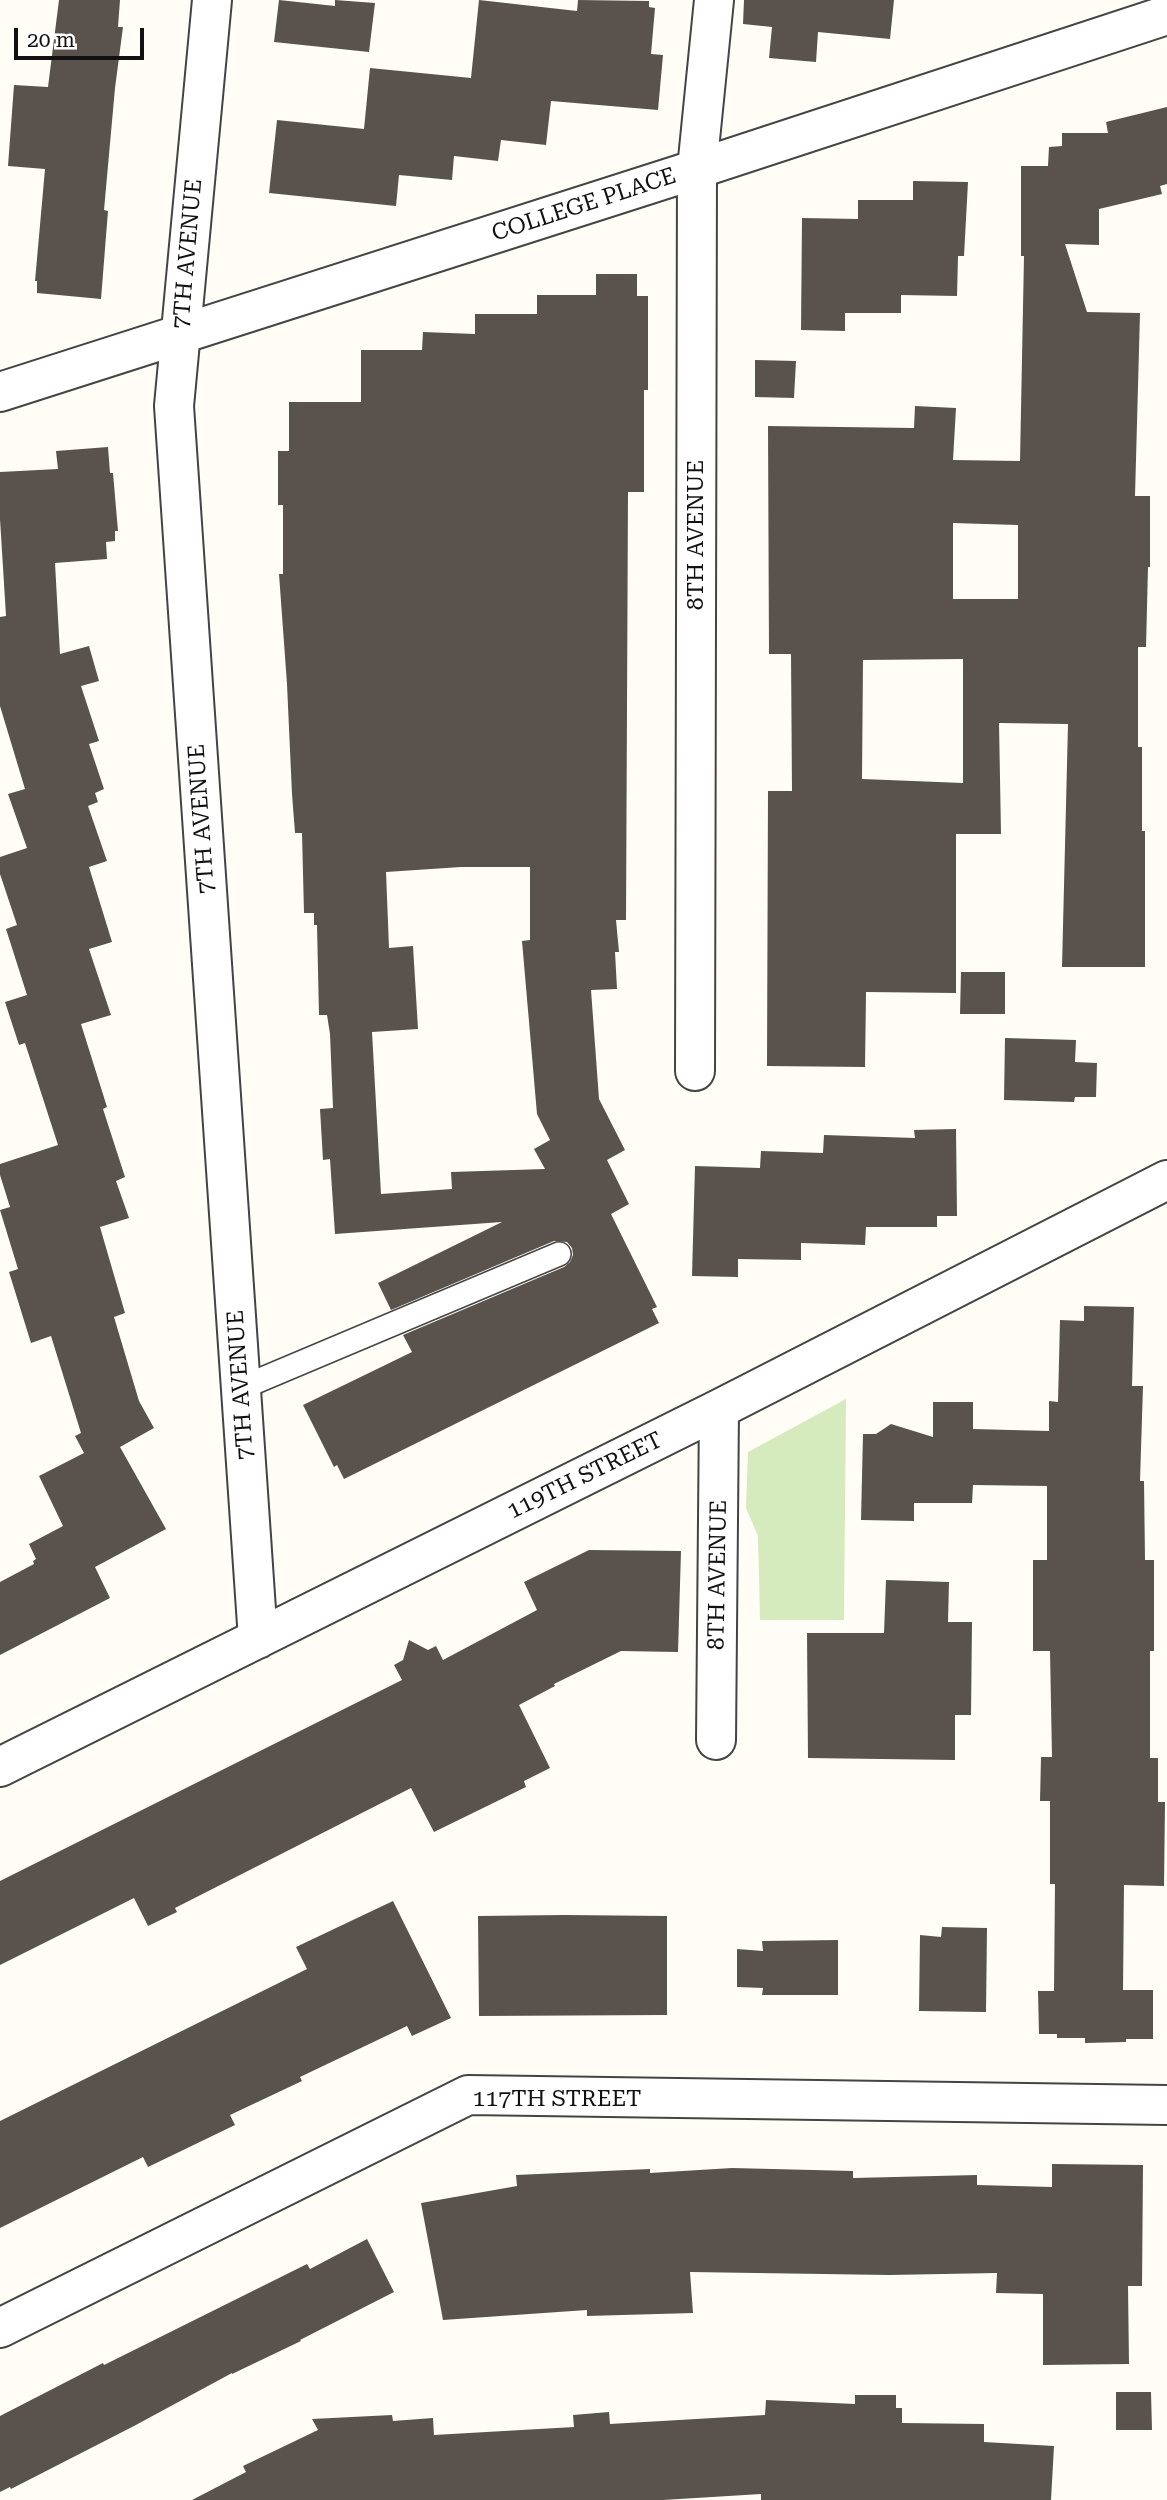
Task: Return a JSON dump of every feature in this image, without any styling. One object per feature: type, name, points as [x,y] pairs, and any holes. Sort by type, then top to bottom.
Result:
[{"type":"street","name":"7TH AVENUE","points":[[212,0],[174,406],[258,1639]]},
{"type":"street","name":"8TH AVENUE","points":[[695,1071],[697,169],[714,0]]},
{"type":"street","name":"COLLEGE PLACE","points":[[0,392],[1167,15]]},
{"type":"street","name":"119TH STREET","points":[[0,1768],[719,1409],[1167,1180]]},
{"type":"street","name":"8TH AVENUE","points":[[716,1740],[719,1409]]},
{"type":"street","name":"117TH STREET","points":[[0,2328],[468,2095],[1167,2105]]},
{"type":"lane","points":[[241,1388],[559,1254]]},
{"type":"green space","points":[[846,1399],[844,1620],[760,1620],[758,1536],[746,1508],[748,1452]]},
{"type":"building","points":[[59,0],[120,0],[118,27],[123,27],[104,210],[108,211],[101,299],[37,293],[35,281],[45,169],[8,166],[14,85],[48,87]]},
{"type":"building","points":[[279,0],[335,6],[335,0],[375,3],[369,52],[274,42]]},
{"type":"building","points":[[479,0],[577,11],[578,0],[649,1],[649,7],[655,8],[651,54],[663,55],[658,110],[551,101],[546,145],[501,140],[498,161],[454,156],[452,180],[399,175],[396,206],[269,193],[277,120],[364,129],[370,68],[471,78]]},
{"type":"building","points":[[744,0],[894,0],[890,39],[818,32],[816,62],[769,58],[772,27],[743,24]]},
{"type":"building","points":[[1167,107],[1167,184],[1160,186],[1162,194],[1099,209],[1099,245],[1065,244],[1087,312],[1140,313],[1135,496],[1150,496],[1146,647],[1138,647],[1138,747],[1142,747],[1142,831],[1145,831],[1145,967],[1062,967],[1068,724],[999,723],[1001,834],[956,834],[956,993],[866,992],[865,1067],[767,1066],[768,791],[792,791],[791,654],[769,654],[768,426],[914,428],[915,406],[956,408],[953,460],[1020,461],[1024,256],[1021,256],[1021,166],[1048,166],[1049,147],[1062,146],[1062,133],[1108,133],[1106,122]],"holes":[[[953,523],[1018,525],[1018,599],[953,599]],[[963,659],[963,783],[862,779],[863,660]]]},
{"type":"building","points":[[913,181],[968,182],[964,256],[958,256],[957,296],[901,295],[901,313],[845,313],[845,331],[801,330],[802,218],[858,219],[858,200],[913,200]]},
{"type":"building","points":[[596,274],[637,274],[637,296],[648,296],[644,492],[628,492],[626,920],[616,920],[619,952],[615,952],[617,989],[591,990],[599,1099],[625,1150],[607,1160],[629,1204],[611,1214],[657,1307],[652,1309],[659,1323],[344,1479],[337,1465],[334,1467],[303,1405],[412,1352],[403,1335],[564,1267],[573,1255],[567,1242],[554,1241],[391,1310],[378,1283],[502,1222],[335,1234],[330,1159],[323,1160],[320,1109],[333,1108],[330,1034],[327,1015],[319,1015],[317,925],[314,925],[314,913],[304,913],[302,833],[295,833],[292,794],[279,574],[283,574],[283,505],[278,505],[278,451],[289,451],[289,402],[361,402],[361,350],[422,350],[423,332],[475,334],[475,314],[537,314],[537,295],[596,295]],"holes":[[[461,867],[530,867],[530,940],[522,941],[537,1114],[550,1140],[534,1149],[545,1169],[451,1172],[452,1189],[381,1194],[372,1032],[418,1029],[413,946],[389,948],[386,872]]]},
{"type":"building","points":[[755,360],[796,361],[794,398],[755,397]]},
{"type":"building","points":[[108,447],[118,531],[115,531],[115,541],[106,542],[107,559],[55,563],[60,654],[89,646],[99,681],[81,686],[99,741],[89,744],[104,789],[95,793],[98,802],[88,806],[107,861],[89,867],[112,942],[89,949],[111,1015],[81,1024],[107,1107],[103,1109],[125,1177],[116,1181],[129,1218],[100,1227],[125,1313],[114,1317],[139,1401],[154,1428],[120,1447],[166,1529],[95,1567],[110,1598],[0,1655],[0,1582],[34,1564],[36,1559],[29,1544],[63,1526],[39,1476],[84,1453],[75,1436],[81,1433],[51,1336],[31,1343],[9,1272],[18,1269],[0,1210],[10,1207],[0,1175],[0,1164],[58,1145],[25,1043],[19,1045],[5,1002],[27,995],[6,929],[17,925],[0,874],[0,857],[27,848],[8,794],[25,789],[0,706],[0,617],[6,616],[0,472],[58,469],[56,451]]},
{"type":"building","points":[[961,972],[1005,972],[1005,1014],[960,1014]]},
{"type":"building","points":[[1005,1038],[1076,1040],[1075,1062],[1097,1063],[1096,1097],[1075,1097],[1074,1102],[1004,1100]]},
{"type":"building","points":[[956,1129],[957,1216],[937,1216],[937,1227],[866,1227],[865,1245],[801,1243],[801,1260],[738,1259],[738,1277],[692,1276],[695,1166],[760,1168],[761,1151],[823,1153],[824,1135],[915,1138],[914,1130]]},
{"type":"building","points":[[1084,1306],[1134,1307],[1132,1386],[1143,1386],[1140,1481],[1144,1481],[1145,1560],[1154,1560],[1154,1651],[1150,1651],[1150,1758],[1158,1758],[1158,1802],[1165,1802],[1164,1886],[1124,1885],[1123,1990],[1153,1990],[1153,2039],[1126,2039],[1126,2042],[1085,2043],[1085,2038],[1057,2038],[1057,2034],[1039,2034],[1038,1991],[1054,1991],[1055,1884],[1050,1884],[1050,1801],[1040,1801],[1041,1757],[1052,1757],[1050,1651],[1033,1651],[1033,1560],[1047,1560],[1047,1486],[973,1485],[972,1503],[914,1503],[914,1521],[861,1520],[863,1434],[876,1434],[891,1424],[933,1437],[933,1402],[973,1402],[973,1429],[1049,1431],[1049,1401],[1058,1402],[1060,1320],[1084,1321]]},
{"type":"building","points":[[589,1550],[681,1551],[678,1652],[621,1651],[554,1684],[555,1686],[519,1705],[550,1768],[524,1781],[526,1787],[434,1832],[411,1788],[175,1908],[177,1912],[148,1926],[134,1898],[0,1965],[0,1881],[402,1680],[394,1665],[403,1660],[409,1640],[428,1650],[436,1646],[443,1660],[537,1610],[524,1582]]},
{"type":"building","points":[[886,1580],[949,1582],[948,1622],[972,1622],[971,1715],[955,1715],[955,1760],[808,1758],[807,1633],[884,1633]]},
{"type":"building","points":[[393,1901],[451,2018],[412,2036],[407,2026],[300,2077],[302,2081],[230,2115],[235,2125],[148,2167],[143,2157],[0,2228],[0,2121],[307,1969],[296,1947]]},
{"type":"building","points":[[478,1916],[667,1916],[667,2015],[479,2016]]},
{"type":"building","points":[[942,1927],[987,1928],[986,2012],[919,2011],[920,1935],[941,1937]]},
{"type":"building","points":[[838,1940],[838,1995],[762,1995],[763,1988],[737,1987],[737,1949],[763,1951],[762,1941]]},
{"type":"building","points":[[1052,2164],[1143,2165],[1142,2286],[1128,2286],[1129,2364],[1043,2365],[1043,2294],[996,2293],[997,2273],[889,2275],[690,2272],[693,2313],[587,2316],[587,2310],[443,2320],[421,2203],[517,2186],[516,2175],[650,2169],[650,2173],[732,2168],[853,2171],[853,2178],[977,2175],[977,2185],[1052,2187]]},
{"type":"building","points":[[367,2239],[394,2292],[11,2489],[10,2487],[0,2492],[0,2416],[307,2264],[310,2269]]},
{"type":"building","points":[[1116,2392],[1151,2392],[1152,2430],[1116,2430]]},
{"type":"building","points":[[855,2395],[896,2395],[896,2408],[902,2408],[902,2423],[984,2424],[984,2442],[1054,2446],[1051,2500],[761,2500],[761,2494],[663,2500],[192,2500],[246,2472],[243,2466],[318,2430],[312,2419],[392,2415],[393,2421],[433,2418],[434,2435],[574,2427],[573,2415],[609,2412],[610,2424],[765,2415],[766,2400],[855,2404]]}]
